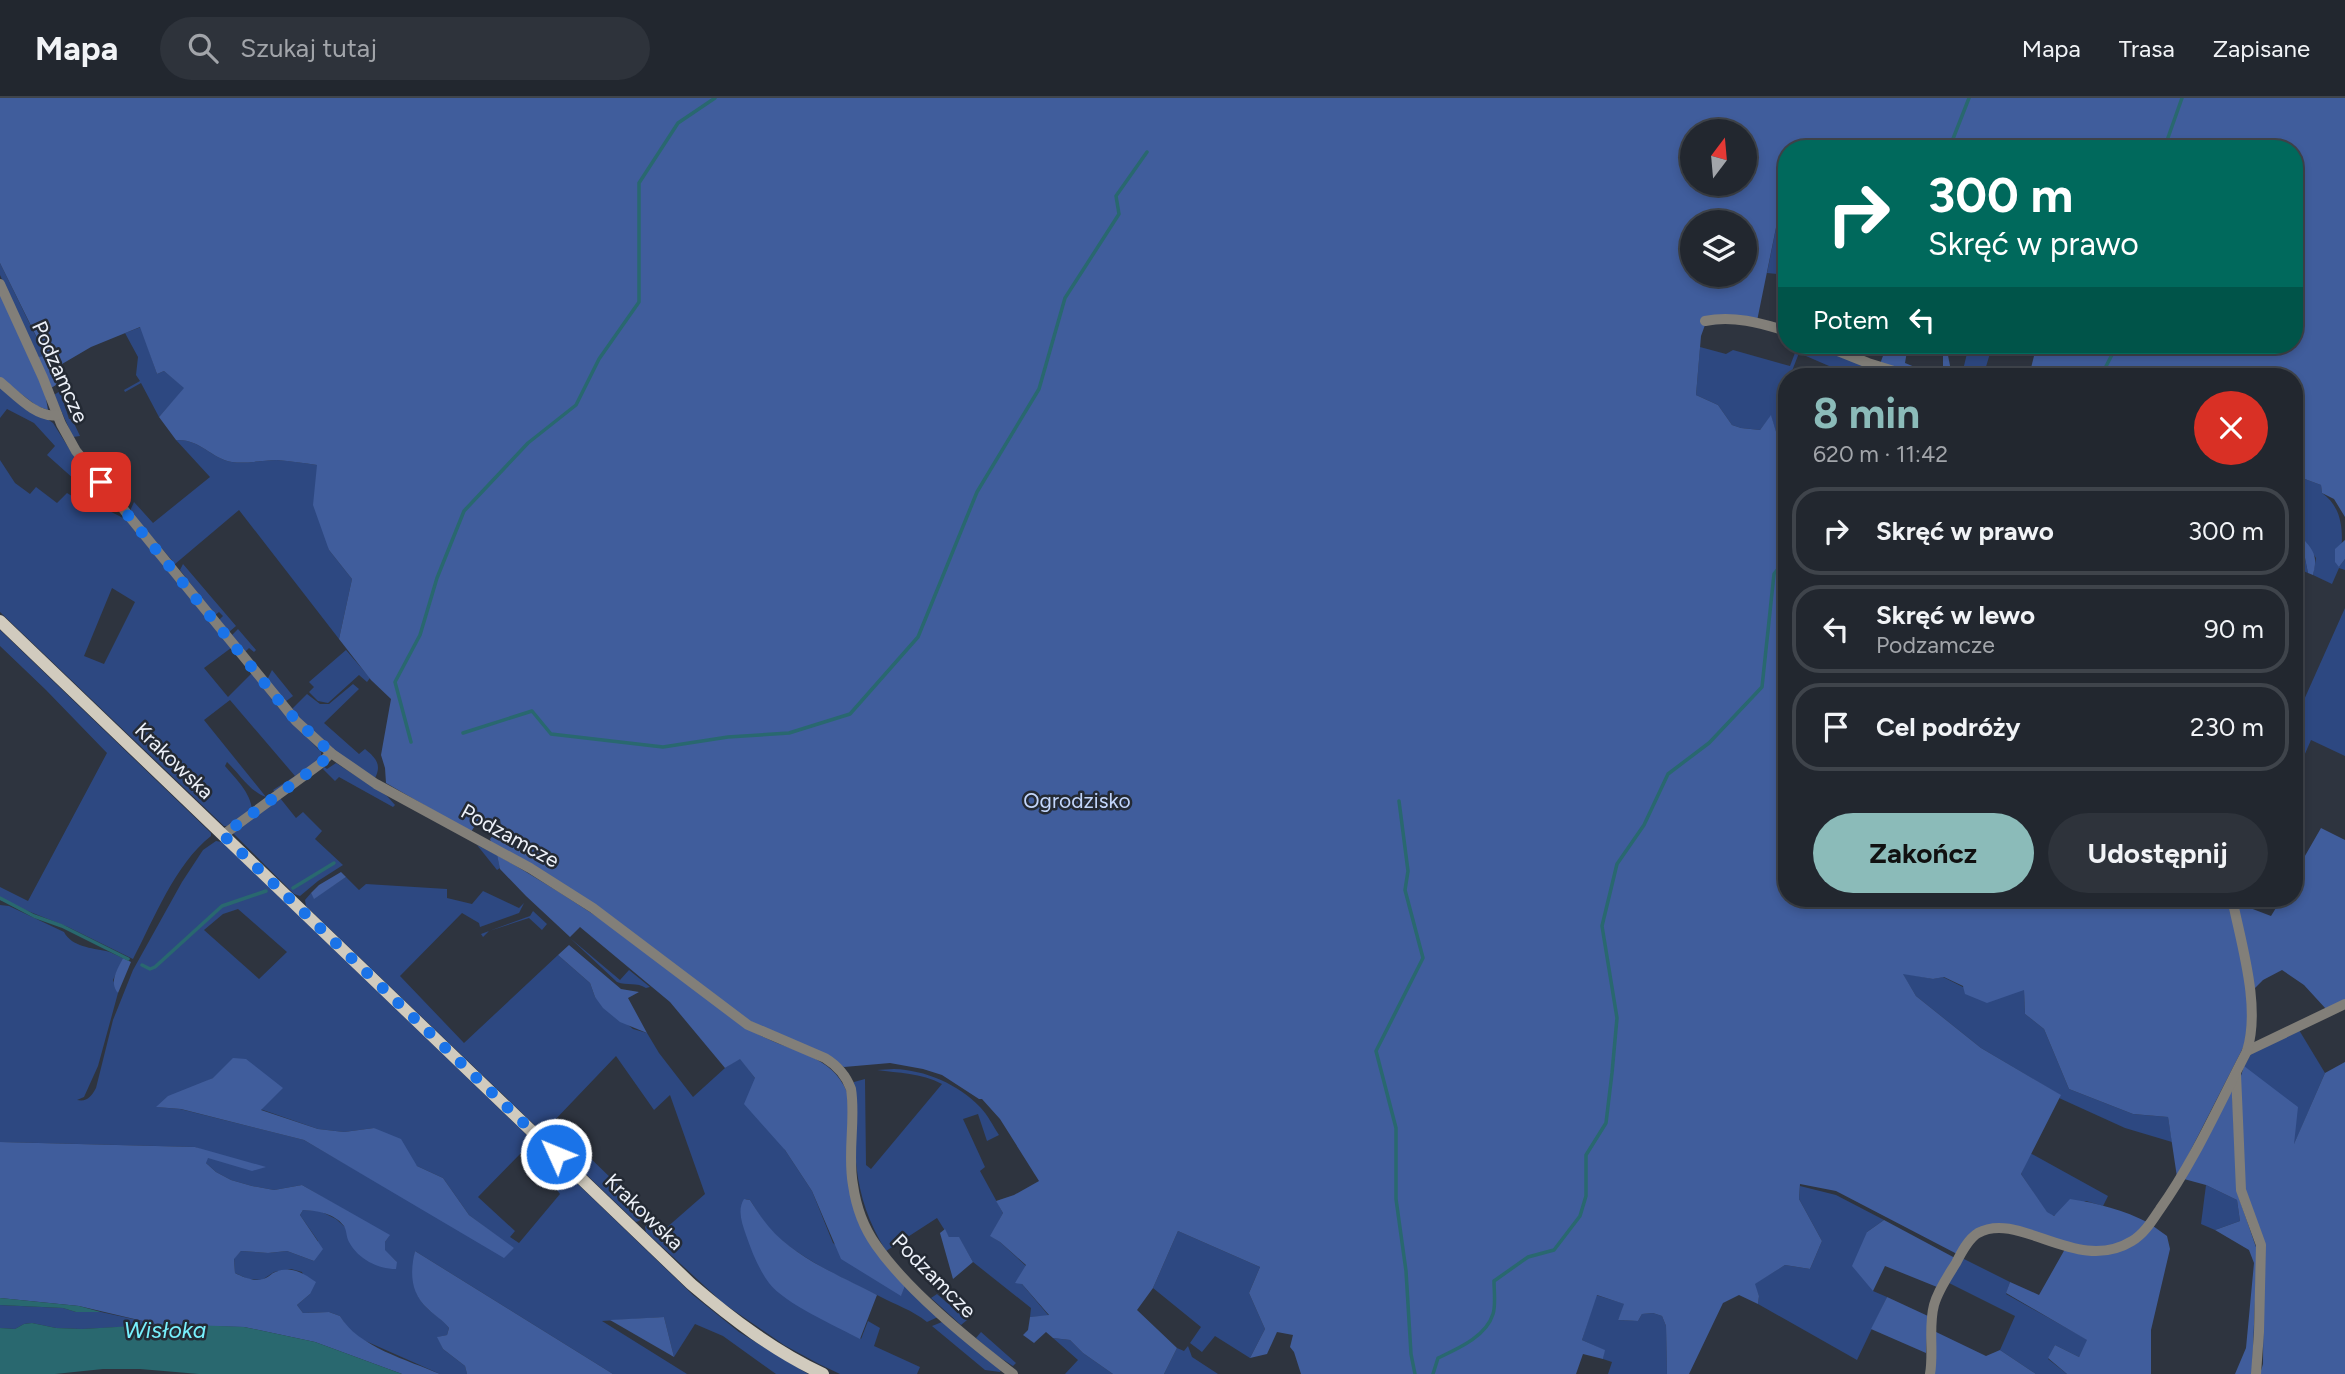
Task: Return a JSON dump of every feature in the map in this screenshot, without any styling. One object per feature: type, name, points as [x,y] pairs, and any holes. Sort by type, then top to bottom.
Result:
[{"type":"main road","name":"Krakowska","points":[[0,621],[691,1284],[733,1320],[777,1350],[822,1374]]},
{"type":"street","name":"Podzamcze","points":[[0,284],[43,377],[57,415],[86,465],[288,712],[331,753],[378,785],[530,868],[582,901],[748,1025],[825,1058],[837,1066],[851,1088],[853,1188],[871,1237],[899,1272],[924,1297],[1013,1374]]},
{"type":"street","points":[[1705,321],[1717,318],[1736,319],[1778,329]]},
{"type":"street","points":[[1846,354],[1884,368]]},
{"type":"street","points":[[0,382],[40,412],[49,416],[57,415]]},
{"type":"street","points":[[223,835],[320,764],[331,753]]},
{"type":"street","points":[[1930,1374],[1934,1305],[1945,1281],[1975,1236],[1992,1229],[2007,1229],[2091,1252],[2111,1249],[2130,1242],[2144,1231],[2175,1188],[2199,1147],[2252,1035],[2250,993],[2234,907]]},
{"type":"street","points":[[2246,1051],[2345,1004]]},
{"type":"street","points":[[2236,1072],[2241,1190],[2260,1245],[2260,1318],[2256,1374]]},
{"type":"shaded area","points":[[1778,218],[1778,274],[1767,273]]},
{"type":"shaded area","points":[[0,263],[46,357],[38,357],[0,275]]},
{"type":"shaded area","points":[[141,327],[157,374],[164,371],[185,388],[159,417],[141,383],[125,392],[124,390],[140,381],[136,375],[138,357],[125,333]]},
{"type":"shaded area","points":[[1700,347],[1726,354],[1733,350],[1790,366],[1795,354],[1799,354],[1793,368],[1778,368],[1778,439],[1771,416],[1760,430],[1741,428],[1732,425],[1718,405],[1696,395]]},
{"type":"shaded area","points":[[1801,354],[1839,354],[1876,368],[1834,368]]},
{"type":"shaded area","points":[[1967,354],[1990,354],[1986,368],[1963,368]]},
{"type":"shaded area","points":[[0,386],[53,423],[75,458],[109,501],[93,496],[47,455],[55,446],[34,423],[7,409],[0,418]]},
{"type":"shaded area","points":[[60,391],[69,419],[72,419],[80,436],[73,437],[54,395]]},
{"type":"shaded area","points":[[176,440],[192,442],[217,457],[232,462],[277,460],[317,465],[329,550],[352,579],[339,639],[239,510],[175,564],[130,511],[134,502],[153,523],[210,477]]},
{"type":"shaded area","points":[[0,460],[15,483],[30,494],[36,487],[57,503],[67,493],[114,513],[129,523],[231,648],[204,668],[228,697],[252,673],[276,705],[321,752],[321,759],[276,793],[273,790],[295,776],[230,700],[204,720],[266,797],[250,787],[227,762],[225,766],[246,792],[252,810],[224,826],[0,612]],"holes":[[[112,588],[135,602],[104,664],[84,656]]]},
{"type":"shaded area","points":[[2303,478],[2321,485],[2322,493],[2330,500],[2339,516],[2342,545],[2339,567],[2345,559],[2345,570],[2339,568],[2332,584],[2313,575],[2316,558],[2305,542],[2303,546]]},
{"type":"shaded area","points":[[2303,554],[2305,558],[2308,573],[2303,571]]},
{"type":"shaded area","points":[[183,564],[236,626],[229,632],[219,620],[223,616],[219,612],[215,615],[180,570]]},
{"type":"shaded area","points":[[2345,608],[2345,756],[2311,740],[2303,758],[2303,702]]},
{"type":"shaded area","points":[[238,629],[256,650],[254,652],[249,648],[245,652],[232,635]]},
{"type":"shaded area","points":[[0,630],[211,833],[176,877],[133,959],[68,927],[0,900],[0,887],[28,901],[107,753],[0,646]]},
{"type":"shaded area","points":[[346,650],[370,678],[367,682],[359,675],[328,703],[318,701],[309,692],[314,687],[309,682]]},
{"type":"shaded area","points":[[272,670],[293,696],[285,702],[267,680]]},
{"type":"shaded area","points":[[353,684],[359,689],[324,723],[359,754],[365,749],[372,756],[378,765],[375,778],[337,753],[291,710],[307,694],[320,704],[329,704]]},
{"type":"shaded area","points":[[336,763],[387,796],[395,805],[393,807],[339,777],[335,781],[323,769]]},
{"type":"shaded area","points":[[280,798],[296,818],[303,812],[322,831],[315,839],[343,865],[300,896],[294,894],[233,833]]},
{"type":"shaded area","points":[[216,841],[222,842],[693,1295],[739,1332],[808,1374],[776,1374],[723,1336],[695,1324],[674,1357],[664,1317],[602,1321],[687,1374],[613,1374],[415,1251],[415,1289],[422,1303],[449,1328],[447,1335],[438,1337],[443,1349],[465,1366],[467,1374],[440,1374],[361,1339],[347,1327],[340,1316],[329,1312],[303,1313],[297,1305],[310,1294],[302,1272],[291,1269],[274,1272],[262,1280],[248,1279],[235,1273],[234,1258],[241,1251],[287,1251],[314,1261],[318,1241],[300,1215],[303,1210],[320,1211],[336,1219],[397,1262],[385,1251],[385,1242],[389,1236],[302,1185],[274,1190],[231,1180],[205,1162],[208,1157],[252,1170],[195,1147],[0,1142],[0,905],[9,906],[64,932],[77,944],[123,958],[113,980],[118,993],[98,1066],[84,1097],[77,1100],[83,1100],[96,1088],[113,1020],[133,970],[203,850]],"holes":[[[238,909],[287,952],[259,979],[204,930],[223,914]],[[213,1078],[260,1109],[318,1129],[344,1132],[374,1128],[417,1166],[443,1178],[469,1215],[514,1249],[387,1188],[304,1140],[180,1109],[157,1107]],[[524,1150],[556,1180],[553,1185],[560,1194],[519,1243],[510,1237],[515,1231],[478,1197]]]},
{"type":"shaded area","points":[[477,845],[497,855],[500,868],[497,870]]},
{"type":"shaded area","points":[[346,877],[359,890],[366,884],[447,889],[447,898],[472,904],[483,891],[519,908],[524,903],[519,913],[480,927],[479,923],[462,913],[400,976],[464,1043],[558,955],[590,983],[595,997],[633,1029],[647,1033],[693,1097],[740,1058],[755,1078],[785,1150],[812,1191],[833,1243],[901,1295],[905,1286],[938,1317],[927,1322],[836,1275],[805,1257],[769,1228],[861,1339],[868,1321],[880,1328],[874,1346],[920,1367],[917,1374],[840,1374],[784,1345],[723,1303],[646,1232],[645,1227],[653,1218],[665,1229],[705,1194],[670,1095],[654,1110],[616,1056],[553,1122],[647,1213],[636,1222],[306,906],[305,900],[311,893],[314,898]],"holes":[[[745,1199],[750,1200],[764,1222]]]},
{"type":"shaded area","points":[[533,911],[547,924],[542,930],[529,918],[490,931],[530,916]]},
{"type":"shaded area","points":[[570,938],[620,980],[629,970],[650,987],[617,982]]},
{"type":"shaded area","points":[[1902,973],[1933,979],[1943,977],[1963,987],[2024,990],[2025,1014],[2044,1029],[2069,1089],[2133,1114],[2168,1117],[2172,1142],[2125,1128],[2059,1098],[2060,1095],[1981,1048],[1916,996]]},
{"type":"shaded area","points":[[2299,1030],[2325,1073],[2293,1147],[2244,1066],[2251,1054]]},
{"type":"shaded area","points":[[894,1069],[929,1075],[951,1085],[983,1110],[999,1135],[987,1141],[978,1114],[963,1119],[985,1167],[980,1171],[1003,1213],[991,1236],[1026,1266],[1022,1284],[1049,1316],[1030,1317],[1031,1308],[973,1262],[959,1238],[949,1237],[937,1218],[886,1251],[874,1230],[860,1189],[855,1149],[854,1082],[865,1079],[866,1165],[871,1169],[942,1084],[918,1076],[877,1070]]},
{"type":"shaded area","points":[[2030,1153],[2108,1196],[2103,1206],[2086,1201],[2053,1216],[2047,1213],[2021,1174]]},
{"type":"shaded area","points":[[2206,1185],[2237,1200],[2240,1221],[2215,1230],[2201,1224]]},
{"type":"shaded area","points":[[1800,1186],[1836,1195],[1884,1220],[1867,1232],[1873,1291],[1887,1297],[1857,1360],[1758,1304],[1759,1296],[1754,1284],[1785,1265],[1810,1269],[1822,1241],[1799,1199]]},
{"type":"shaded area","points":[[1178,1231],[1260,1267],[1249,1293],[1265,1329],[1250,1358],[1215,1336],[1202,1352],[1190,1343],[1201,1327],[1153,1288]]},
{"type":"shaded area","points":[[1962,1258],[2010,1282],[2006,1294],[2088,1340],[2079,1357],[2055,1345],[2048,1359],[2067,1374],[2036,1374],[2000,1350],[2015,1316],[1947,1282]]},
{"type":"shaded area","points":[[937,1294],[967,1320],[961,1325],[931,1298]]},
{"type":"shaded area","points":[[1596,1295],[1625,1304],[1618,1320],[1638,1321],[1642,1314],[1653,1313],[1662,1316],[1666,1326],[1667,1374],[1608,1374],[1612,1362],[1603,1359],[1604,1350],[1582,1340]]},
{"type":"shaded area","points":[[0,1305],[101,1312],[160,1325],[82,1329],[56,1328],[32,1323],[15,1329],[0,1328]]},
{"type":"shaded area","points":[[942,1322],[1001,1370],[1000,1372],[985,1370],[932,1326]]},
{"type":"shaded area","points":[[981,1332],[1016,1363],[1013,1366],[976,1338]]},
{"type":"shaded area","points":[[1053,1338],[1070,1340],[1083,1353],[1113,1374],[1065,1374],[1078,1360]]},
{"type":"shaded area","points":[[1188,1346],[1192,1357],[1218,1374],[1164,1374],[1177,1348],[1184,1351]]},
{"type":"green space","name":"Ogrodzisko","points":[[0,98],[2345,98],[2345,517],[2334,499],[2322,493],[2321,485],[2303,478],[2303,368],[2031,368],[2034,356],[2032,354],[2303,354],[2303,140],[1778,140],[1778,218],[1757,321],[1705,325],[1701,336],[1696,395],[1718,405],[1732,425],[1741,428],[1760,430],[1771,415],[1778,438],[1778,907],[2232,907],[2248,994],[2250,1034],[2177,1177],[2168,1117],[2133,1114],[2069,1089],[2044,1029],[2025,1014],[2024,990],[1987,1003],[1965,994],[1963,986],[1944,977],[1933,979],[1903,974],[1916,996],[1981,1048],[2061,1095],[2021,1174],[2047,1212],[2054,1216],[2070,1199],[2130,1214],[2149,1223],[2135,1237],[2096,1251],[1990,1226],[1957,1254],[1836,1191],[1800,1184],[1799,1199],[1822,1241],[1810,1269],[1785,1265],[1755,1284],[1759,1296],[1758,1304],[1739,1295],[1723,1303],[1689,1374],[1667,1374],[1666,1326],[1662,1316],[1642,1314],[1638,1321],[1618,1320],[1624,1304],[1597,1295],[1582,1340],[1605,1350],[1603,1359],[1583,1354],[1576,1374],[1301,1374],[1290,1347],[1293,1335],[1277,1332],[1267,1354],[1250,1358],[1265,1329],[1249,1293],[1260,1267],[1178,1231],[1153,1288],[1137,1310],[1177,1348],[1164,1374],[1113,1374],[1083,1353],[1070,1340],[1053,1338],[1046,1332],[1034,1343],[1023,1335],[1028,1330],[1030,1317],[1049,1315],[1022,1284],[1015,1283],[1026,1265],[990,1236],[1003,1213],[996,1201],[1014,1195],[1039,1181],[1000,1119],[982,1099],[942,1075],[923,1069],[890,1063],[844,1067],[750,1021],[491,842],[490,839],[501,826],[500,819],[479,819],[471,832],[386,783],[381,755],[391,699],[371,680],[339,639],[352,579],[329,550],[313,505],[317,465],[277,460],[232,462],[217,457],[192,442],[176,440],[159,417],[184,388],[164,371],[157,374],[140,327],[91,347],[62,364],[61,382],[51,388],[38,357],[46,356],[0,263]]},
{"type":"green space","points":[[0,294],[45,393],[48,410],[37,406],[0,378]]},
{"type":"green space","points":[[1884,354],[1906,354],[1905,363],[1917,368],[1894,368],[1880,364]]},
{"type":"green space","points":[[1943,354],[1948,354],[1950,368],[1943,368]]},
{"type":"green space","points":[[2345,540],[2345,559],[2339,567],[2335,562],[2335,549]]},
{"type":"green space","points":[[2305,541],[2315,557],[2313,575],[2308,573],[2303,545]]},
{"type":"green space","points":[[2321,828],[2345,840],[2345,1002],[2326,1009],[2304,985],[2282,970],[2263,980],[2253,990],[2238,907],[2247,907],[2271,916],[2276,907],[2303,907],[2303,859]]},
{"type":"green space","points":[[497,855],[552,888],[655,957],[741,1024],[768,1039],[820,1061],[831,1069],[847,1092],[858,1220],[905,1286],[901,1296],[841,1259],[812,1191],[785,1150],[744,1104],[755,1078],[740,1059],[725,1068],[670,1002],[580,927],[570,937],[500,869]]},
{"type":"green space","points":[[341,872],[346,877],[314,899],[311,893],[319,885]]},
{"type":"green space","points":[[569,945],[621,989],[639,992],[628,998],[647,1033],[620,1022],[603,1008],[590,983],[558,955]]},
{"type":"green space","points":[[123,958],[131,962],[118,993],[114,980]]},
{"type":"green space","points":[[233,1058],[246,1059],[283,1088],[261,1110],[318,1129],[344,1132],[374,1128],[401,1139],[417,1166],[443,1178],[469,1215],[514,1248],[504,1258],[304,1140],[181,1109],[156,1107],[168,1096],[213,1078]]},
{"type":"green space","points":[[2345,1062],[2345,1374],[2260,1374],[2263,1364],[2264,1244],[2245,1189],[2240,1079],[2244,1066],[2298,1107],[2294,1144],[2325,1073]]},
{"type":"green space","points":[[2232,1085],[2237,1192],[2257,1250],[2252,1374],[2235,1374],[2246,1348],[2254,1263],[2249,1250],[2215,1230],[2240,1221],[2237,1200],[2206,1185],[2184,1179]]},
{"type":"green space","points":[[0,1142],[195,1147],[266,1167],[252,1171],[208,1158],[206,1163],[231,1180],[274,1190],[302,1185],[390,1235],[385,1242],[385,1250],[397,1262],[396,1269],[376,1265],[363,1258],[348,1240],[344,1226],[331,1215],[303,1210],[300,1215],[323,1249],[314,1261],[287,1251],[241,1251],[234,1259],[235,1273],[256,1280],[285,1270],[301,1273],[316,1282],[310,1294],[297,1305],[303,1313],[329,1312],[340,1316],[348,1327],[371,1344],[440,1374],[402,1374],[315,1342],[244,1327],[160,1325],[79,1306],[0,1298]]},
{"type":"green space","points":[[744,1199],[750,1200],[769,1227],[792,1248],[820,1266],[877,1295],[860,1339],[798,1307],[769,1283],[756,1260],[743,1226],[741,1212]]},
{"type":"green space","points":[[1884,1220],[1955,1258],[1937,1287],[1885,1266],[1873,1291],[1852,1266],[1867,1232]]},
{"type":"green space","points":[[2153,1226],[2167,1236],[2170,1249],[2151,1330],[2151,1374],[2067,1374],[2048,1358],[2055,1345],[2079,1357],[2087,1340],[2006,1293],[2010,1282],[2039,1295],[2065,1249],[2106,1254]]},
{"type":"green space","points":[[945,1229],[949,1237],[959,1237],[973,1262],[953,1279],[940,1233]]},
{"type":"green space","points":[[415,1251],[613,1374],[467,1374],[465,1366],[443,1349],[437,1337],[447,1335],[449,1328],[422,1303],[415,1289],[412,1267]]},
{"type":"green space","points":[[1887,1297],[1928,1316],[1926,1353],[1871,1329]]},
{"type":"green space","points":[[664,1317],[674,1357],[610,1320]]},
{"type":"green space","points":[[1934,1331],[1986,1356],[2000,1350],[2036,1374],[1933,1374]]},
{"type":"water","points":[[0,1298],[79,1306],[101,1312],[0,1305]]},
{"type":"water","name":"Wisłoka","points":[[32,1323],[56,1328],[82,1329],[168,1324],[244,1327],[315,1342],[402,1374],[199,1374],[103,1369],[55,1374],[0,1374],[0,1328],[15,1329]]},
{"type":"waterway","points":[[411,742],[395,682],[420,635],[437,578],[464,511],[528,443],[576,405],[599,359],[639,302],[639,183],[678,123],[715,98]]},
{"type":"waterway","points":[[1953,140],[1969,98]]},
{"type":"waterway","points":[[2167,140],[2182,98]]},
{"type":"waterway","points":[[463,733],[532,711],[551,734],[663,747],[728,737],[789,733],[850,714],[918,637],[977,492],[1039,389],[1065,298],[1119,214],[1116,196],[1147,152]]},
{"type":"waterway","points":[[2105,368],[2112,354]]},
{"type":"waterway","points":[[1433,1374],[1438,1358],[1478,1336],[1489,1322],[1494,1306],[1494,1281],[1528,1257],[1554,1250],[1580,1216],[1586,1196],[1586,1155],[1606,1123],[1612,1073],[1617,1018],[1602,926],[1617,864],[1644,825],[1668,774],[1709,743],[1762,687],[1774,574],[1778,569]]},
{"type":"waterway","points":[[1399,801],[1408,871],[1405,890],[1423,958],[1376,1051],[1396,1128],[1396,1199],[1406,1271],[1411,1354],[1415,1374]]},
{"type":"waterway","points":[[293,888],[334,863]]},
{"type":"waterway","points":[[142,965],[150,969],[155,967],[222,906],[266,891]]},
{"type":"waterway","points":[[0,898],[128,959]]},
{"type":"route","points":[[101,482],[288,712],[331,753],[320,764],[223,835],[556,1154]]}]
